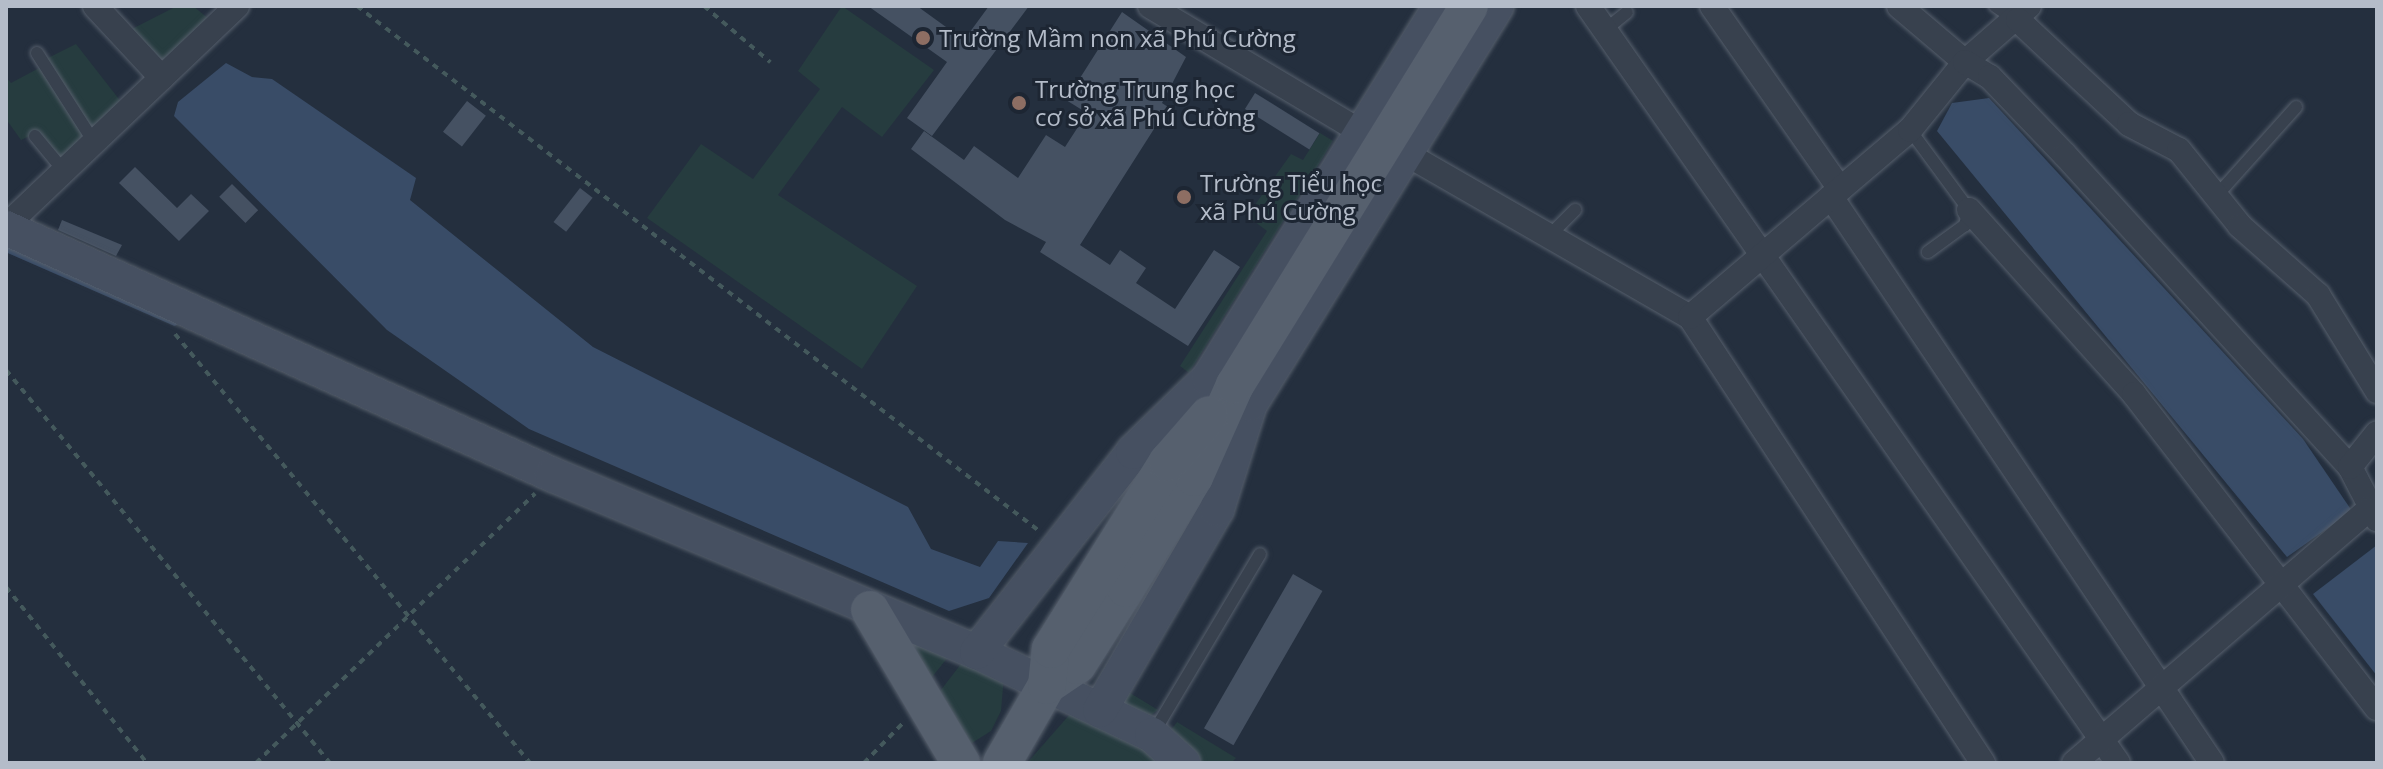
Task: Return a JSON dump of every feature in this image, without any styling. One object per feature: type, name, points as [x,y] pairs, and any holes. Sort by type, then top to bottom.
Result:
[{"type":"main road","points":[[977,652],[1133,452],[1209,378],[1441,6]]},
{"type":"main road","points":[[1002,763],[1047,685],[1077,665],[1126,588],[1194,477],[1235,385],[1469,6]]},
{"type":"main road","points":[[1100,710],[1217,509],[1250,404],[1403,152],[1497,6]]},
{"type":"main road","points":[[6,227],[553,475],[870,610],[977,652],[1152,735],[1183,763]]},
{"type":"main road","points":[[1047,685],[1035,638],[1152,450],[1235,385]]},
{"type":"main road","points":[[870,610],[961,763]]},
{"type":"street","points":[[95,6],[162,78]]},
{"type":"street","points":[[6,227],[237,6]]},
{"type":"street","points":[[1150,6],[1361,132]]},
{"type":"street","points":[[1588,6],[2118,763]]},
{"type":"street","points":[[1712,6],[2212,763]]},
{"type":"street","points":[[1899,6],[1965,62],[1990,77],[2065,155],[2350,467],[2373,514],[2282,586],[2074,763]]},
{"type":"street","points":[[1690,317],[1910,130],[1965,62],[2024,13],[2129,124],[2179,150],[2218,194],[2240,226],[2318,295],[2377,391]]},
{"type":"street","points":[[1403,152],[1547,238],[1690,317],[1983,763]]},
{"type":"street","points":[[1969,210],[2134,394],[2377,708]]},
{"type":"street","points":[[2350,467],[2377,433]]},
{"type":"lane","points":[[1995,6],[2024,13]]},
{"type":"lane","points":[[1605,30],[1627,12]]},
{"type":"lane","points":[[37,53],[94,142]]},
{"type":"lane","points":[[2218,194],[2296,107]]},
{"type":"lane","points":[[1910,130],[1969,210],[1965,225],[1928,252]]},
{"type":"lane","points":[[35,136],[64,171]]},
{"type":"lane","points":[[1547,238],[1575,210]]},
{"type":"lane","points":[[1152,735],[1260,554]]},
{"type":"path","points":[[357,6],[1059,547]]},
{"type":"path","points":[[704,6],[770,62]]},
{"type":"path","points":[[173,333],[530,763]]},
{"type":"path","points":[[6,370],[330,763]]},
{"type":"path","points":[[256,763],[553,475]]},
{"type":"path","points":[[6,587],[147,763]]},
{"type":"green space","points":[[177,6],[193,6],[209,19],[160,67],[126,32]]},
{"type":"green space","points":[[842,6],[934,70],[882,137],[842,107],[778,195],[917,286],[862,369],[647,218],[701,144],[753,179],[820,89],[798,71]]},
{"type":"green space","points":[[76,44],[122,103],[92,132],[46,59]]},
{"type":"green space","points":[[41,67],[87,136],[60,162],[36,133],[21,140],[6,119],[6,77],[11,83]]},
{"type":"green space","points":[[1320,133],[1333,141],[1189,373],[1180,366],[1267,231],[1247,216],[1291,154],[1303,160]]},
{"type":"green space","points":[[902,634],[953,651],[924,687]]},
{"type":"green space","points":[[964,660],[1004,676],[1001,711],[991,731],[972,743],[953,738],[934,699]]},
{"type":"green space","points":[[1117,685],[1158,710],[1141,722],[1124,712]]},
{"type":"green space","points":[[1071,713],[1170,763],[1027,763]]},
{"type":"green space","points":[[1177,722],[1236,758],[1231,763],[1198,763],[1171,730]]},
{"type":"water","points":[[226,63],[252,77],[272,79],[416,178],[410,200],[593,347],[908,507],[931,549],[980,567],[998,541],[1028,543],[989,598],[949,611],[529,429],[387,330],[174,116],[178,102]]},
{"type":"water","points":[[1989,98],[2303,439],[2352,511],[2287,557],[1937,131],[1952,103]]},
{"type":"water","points":[[2377,545],[2377,676],[2313,594]]},
{"type":"building","points":[[868,6],[917,6],[964,40],[989,6],[1029,6],[932,136],[907,118],[947,62]]},
{"type":"building","points":[[1122,12],[1186,57],[1162,103],[1168,107],[1080,245],[1110,265],[1120,250],[1146,268],[1136,283],[1175,309],[1214,250],[1240,267],[1188,346],[1040,252],[1046,242],[1005,220],[911,149],[924,131],[964,160],[974,146],[1018,178],[1046,135],[1065,147],[1087,113],[1066,100]]},
{"type":"building","points":[[1255,93],[1319,133],[1309,149],[1245,109]]},
{"type":"building","points":[[467,101],[486,116],[462,147],[443,132]]},
{"type":"building","points":[[135,167],[177,208],[191,194],[209,211],[179,241],[119,183]]},
{"type":"building","points":[[232,184],[258,210],[245,223],[219,197]]},
{"type":"building","points":[[580,188],[593,198],[566,232],[554,222]]},
{"type":"building","points":[[62,220],[122,245],[116,256],[58,230]]},
{"type":"building","points":[[1293,574],[1322,591],[1233,745],[1204,728]]},
{"type":"waterway","points":[[6,249],[175,323]]},
{"type":"place","name":"Trường Mầm non xã Phú Cường","points":[[923,38]]},
{"type":"place","name":"Trường Trung học cơ sở xã Phú Cường","points":[[1019,103]]},
{"type":"place","name":"Trường Tiểu học xã Phú Cường","points":[[1184,197]]}]
